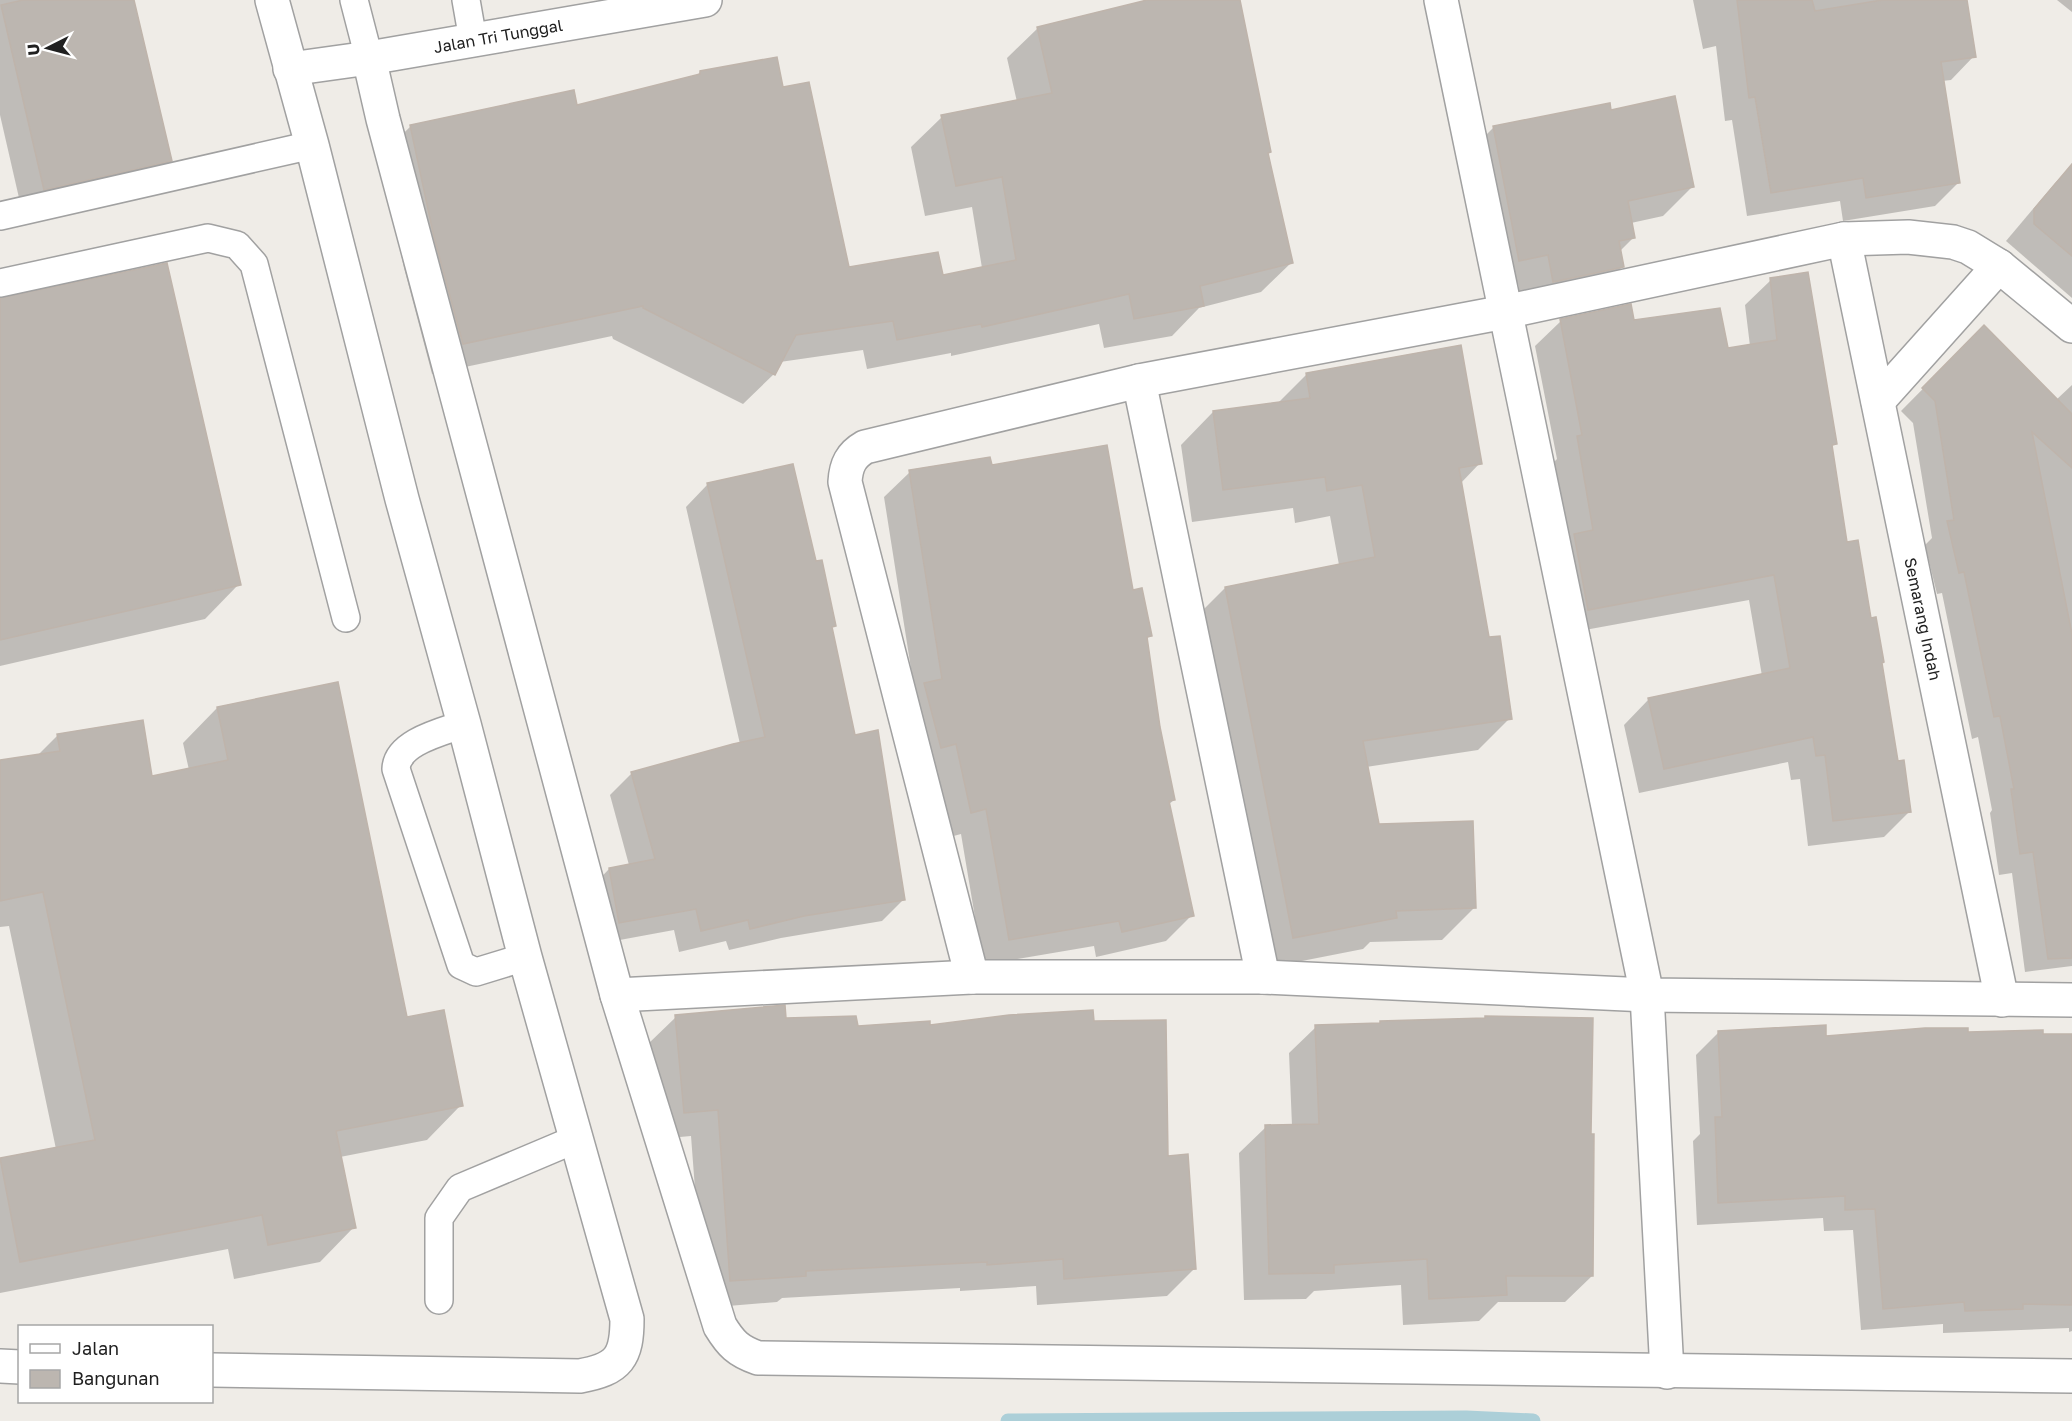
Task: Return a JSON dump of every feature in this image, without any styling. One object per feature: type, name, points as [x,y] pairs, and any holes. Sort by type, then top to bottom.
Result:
[{"type":"street","points":[[213,1370],[580,1376],[606,1369],[617,1361],[625,1348],[627,1318],[525,957],[272,0]]},
{"type":"street","name":"Jalan Tri Tunggal","points":[[291,69],[369,58],[705,0]]},
{"type":"street","points":[[1440,0],[1647,995],[1667,1372]]},
{"type":"street","points":[[369,58],[386,130],[617,995],[720,1326],[742,1353],[758,1358],[2072,1376]]},
{"type":"street","points":[[972,978],[845,482],[845,471],[851,458],[865,447],[1138,381],[1505,312],[1844,239],[1908,237],[1953,242],[1968,247],[1999,266],[2072,326]]},
{"type":"street","name":"Semarang Indah","points":[[1844,239],[2002,999]]},
{"type":"street","points":[[1878,401],[1999,266]]},
{"type":"street","points":[[1138,381],[1263,977]]},
{"type":"street","points":[[617,995],[972,978],[1263,977],[1647,995],[2072,1000]]},
{"type":"street","points":[[0,1366],[18,1367]]},
{"type":"lane","points":[[354,0],[369,58]]},
{"type":"lane","points":[[466,0],[473,40]]},
{"type":"lane","points":[[0,216],[312,145]]},
{"type":"lane","points":[[0,283],[208,238],[237,245],[254,264],[346,618]]},
{"type":"lane","points":[[464,724],[432,735],[404,749],[398,759],[396,770],[461,965],[476,972],[525,957]]},
{"type":"lane","points":[[439,1300],[439,1218],[460,1188],[576,1139]]},
{"type":"building","points":[[23,0],[134,0],[172,161],[44,190],[1,5]]},
{"type":"building","points":[[1147,0],[1240,0],[1271,152],[1268,153],[1293,263],[1200,286],[1204,306],[1134,319],[1129,294],[982,327],[981,324],[897,340],[893,321],[796,335],[775,375],[643,306],[463,344],[434,237],[410,125],[574,90],[577,105],[700,74],[700,71],[777,57],[783,87],[809,82],[849,267],[938,252],[943,275],[1016,260],[1002,177],[956,186],[941,115],[1052,93],[1037,27]]},
{"type":"building","points":[[1737,0],[1812,0],[1815,11],[1882,0],[1967,0],[1976,57],[1941,62],[1960,183],[1866,198],[1863,178],[1771,193],[1755,97],[1749,98]]},
{"type":"building","points":[[1675,96],[1694,187],[1628,201],[1635,238],[1619,241],[1624,267],[1553,282],[1548,255],[1519,261],[1493,126],[1610,103],[1611,110]]},
{"type":"building","points":[[2072,164],[2072,256],[2034,224],[2034,209]]},
{"type":"building","points":[[167,263],[241,585],[0,640],[0,298]]},
{"type":"building","points":[[1808,272],[1837,444],[1832,445],[1847,542],[1858,540],[1871,618],[1876,617],[1898,761],[1904,760],[1911,812],[1833,821],[1825,755],[1816,756],[1813,737],[1664,769],[1648,698],[1790,668],[1774,575],[1588,610],[1574,534],[1593,530],[1577,436],[1582,435],[1560,319],[1631,304],[1634,320],[1720,308],[1728,348],[1777,340],[1770,278]]},
{"type":"building","points":[[1984,325],[2072,414],[2072,468],[2032,432],[2072,634],[2072,958],[2048,959],[2033,852],[2020,854],[2011,789],[2014,789],[2000,716],[1994,717],[1964,572],[1959,573],[1947,521],[1954,520],[1935,401],[1922,388]]},
{"type":"building","points":[[1461,345],[1482,464],[1459,468],[1489,637],[1500,636],[1512,719],[1363,741],[1379,824],[1473,821],[1476,908],[1396,911],[1397,918],[1293,938],[1225,587],[1375,557],[1362,485],[1327,491],[1325,477],[1223,490],[1213,411],[1310,398],[1306,373]]},
{"type":"building","points":[[1107,445],[1133,590],[1142,588],[1152,636],[1147,637],[1160,727],[1175,800],[1169,801],[1194,916],[1122,932],[1119,921],[1009,940],[986,809],[971,813],[956,744],[941,748],[924,683],[942,679],[909,470],[990,457],[992,465]]},
{"type":"building","points":[[793,464],[816,561],[822,560],[836,626],[832,627],[855,735],[878,730],[905,900],[804,916],[750,929],[748,920],[701,931],[696,909],[619,923],[609,868],[655,859],[631,772],[765,737],[707,483]]},
{"type":"building","points":[[338,682],[407,1017],[444,1010],[463,1106],[336,1131],[356,1228],[268,1245],[262,1215],[20,1262],[0,1158],[95,1140],[43,892],[0,901],[0,760],[60,751],[57,734],[143,720],[152,776],[228,760],[217,707]]},
{"type":"building","points":[[785,1005],[786,1018],[856,1016],[858,1026],[930,1021],[930,1025],[1009,1015],[1093,1010],[1094,1021],[1166,1020],[1168,1156],[1188,1154],[1196,1269],[1064,1279],[1063,1259],[987,1265],[987,1262],[806,1271],[806,1276],[730,1281],[718,1110],[684,1113],[675,1015]]},
{"type":"building","points":[[1485,1016],[1593,1018],[1591,1134],[1594,1134],[1593,1276],[1506,1276],[1507,1295],[1429,1299],[1427,1259],[1334,1265],[1334,1273],[1269,1274],[1265,1125],[1319,1124],[1315,1025],[1485,1018]]},
{"type":"building","points":[[1826,1025],[1826,1036],[1925,1028],[1968,1028],[1968,1032],[2043,1030],[2043,1034],[2072,1034],[2072,1305],[2023,1304],[2023,1309],[1965,1311],[1964,1302],[1883,1309],[1875,1209],[1845,1210],[1845,1196],[1718,1203],[1715,1117],[1722,1117],[1718,1031]]},
{"type":"waterway","points":[[1008,1421],[1466,1418],[1533,1421]]}]
